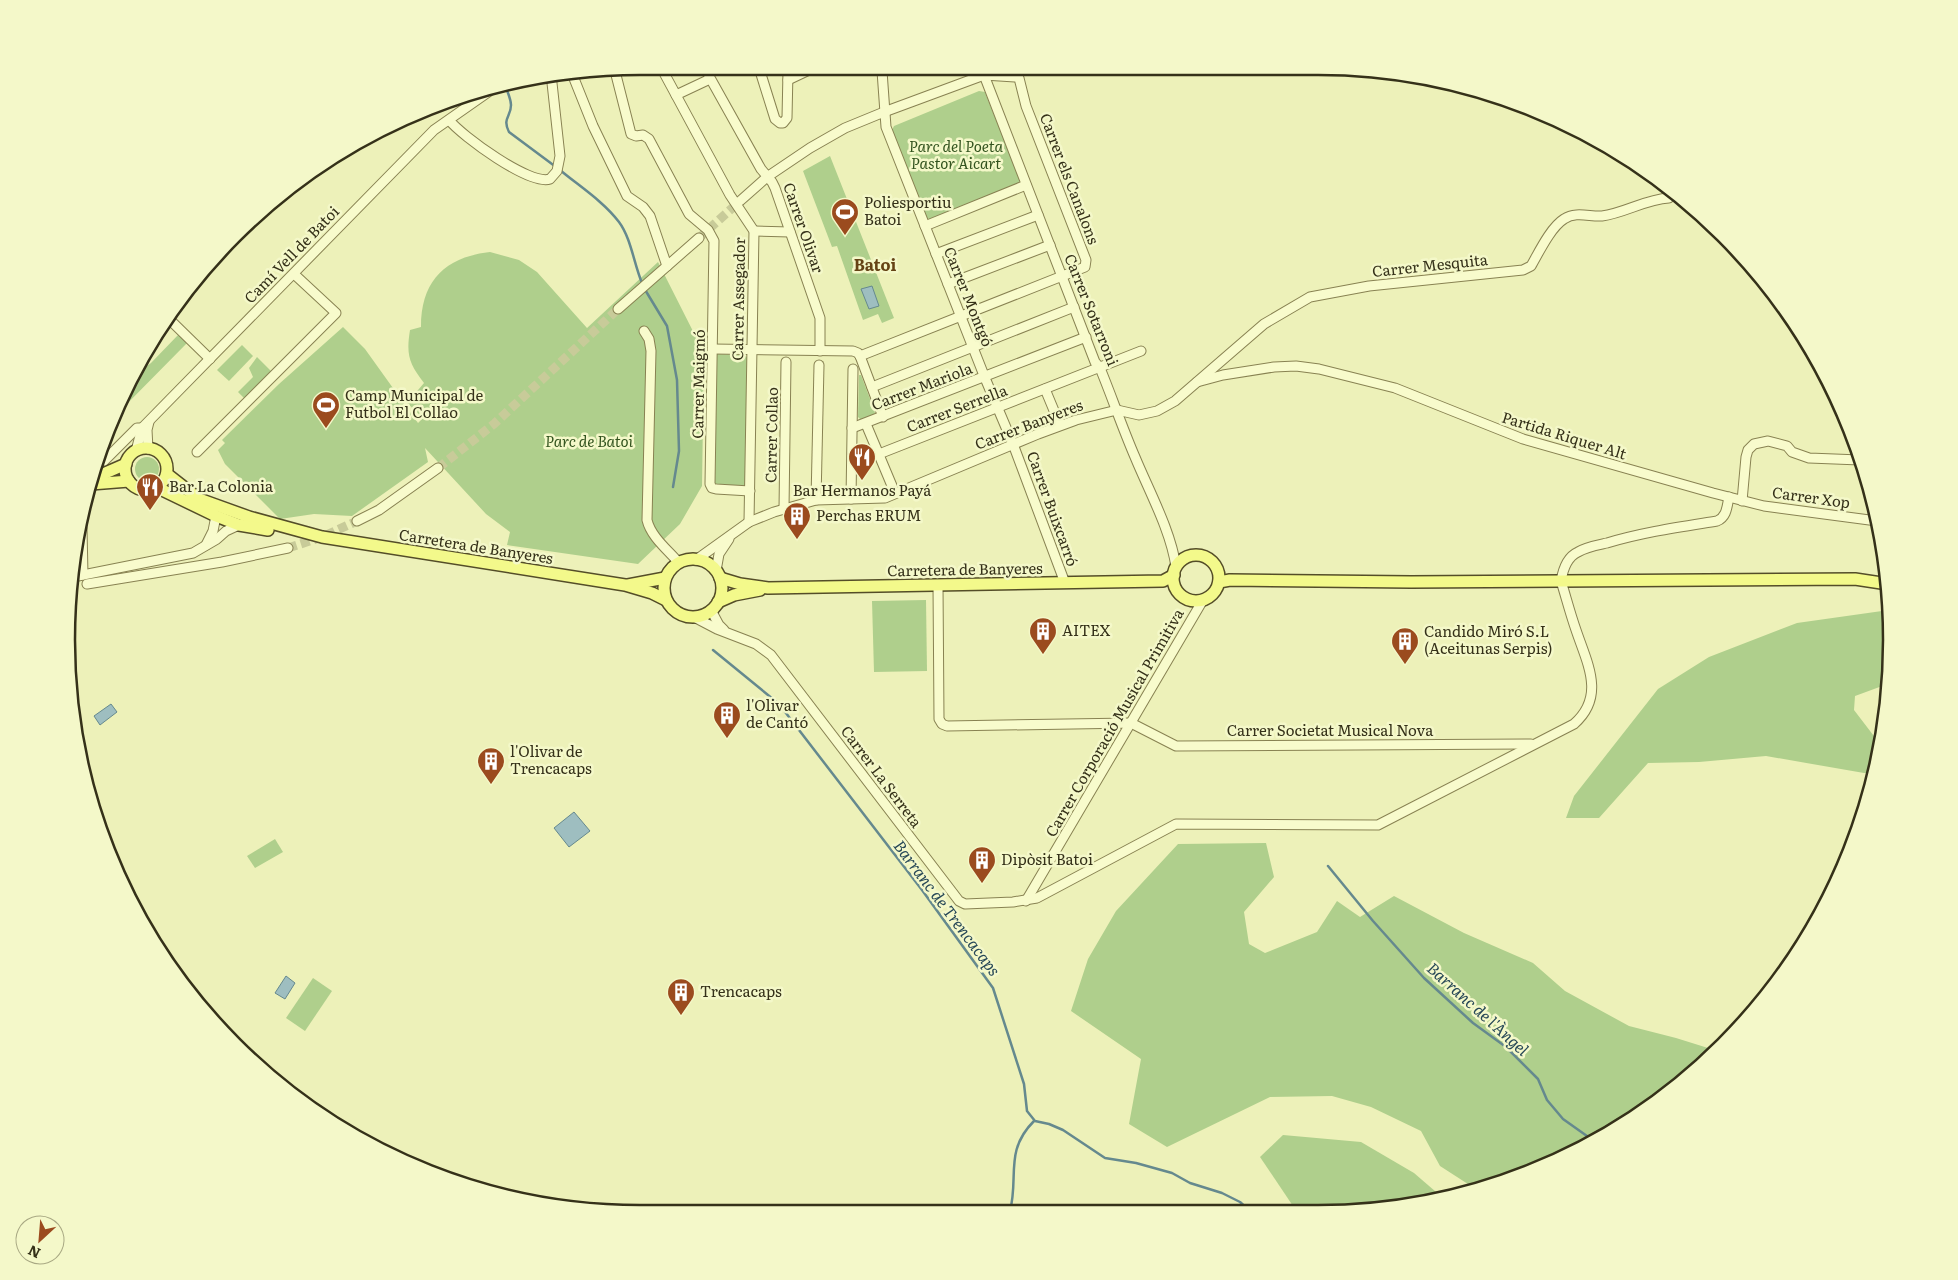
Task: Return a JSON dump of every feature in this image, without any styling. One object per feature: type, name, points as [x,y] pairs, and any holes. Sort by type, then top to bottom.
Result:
[{"type":"main road","points":[[148,448],[157,451],[163,457],[167,465],[167,474],[163,482],[156,488],[147,490],[140,489],[129,481],[126,473],[126,464],[136,451],[148,448]]},
{"type":"main road","points":[[100,474],[126,464]]},
{"type":"main road","name":"Carretera de Banyeres","points":[[167,474],[199,499],[249,518],[322,537],[625,586],[652,593],[666,600]]},
{"type":"main road","points":[[97,484],[129,481]]},
{"type":"main road","name":"Carretera de Banyeres","points":[[156,488],[239,525],[300,536],[322,537]]},
{"type":"main road","points":[[1189,556],[1204,556],[1216,566],[1222,578],[1213,594],[1197,604],[1179,594],[1175,587],[1177,564],[1189,556]]},
{"type":"main road","points":[[696,560],[704,562],[718,574],[722,586],[715,606],[703,615],[694,617],[678,613],[666,600],[664,585],[665,578],[678,563],[696,560]]},
{"type":"main road","name":"Carretera de Banyeres","points":[[1163,581],[1177,564]]},
{"type":"main road","name":"Carretera de Banyeres","points":[[718,574],[740,584],[768,588],[1163,581],[1175,587]]},
{"type":"main road","name":"Carretera de Banyeres","points":[[625,586],[665,578]]},
{"type":"main road","points":[[1222,578],[1411,582],[1855,579],[1880,583]]},
{"type":"main road","name":"Carretera de Banyeres","points":[[715,606],[734,595],[768,588]]},
{"type":"street","name":"Carrer Assegador","points":[[665,75],[730,196],[754,231],[749,522]]},
{"type":"street","points":[[676,95],[709,75]]},
{"type":"street","name":"Carrer Olivar","points":[[709,75],[761,169],[772,182],[820,318],[820,351]]},
{"type":"street","points":[[761,75],[775,118],[780,123],[783,123],[788,118],[788,76]]},
{"type":"street","name":"Carrer Montgó","points":[[882,75],[886,127],[924,226],[1013,444]]},
{"type":"street","points":[[740,201],[768,177],[810,148],[838,132],[884,112],[981,75]]},
{"type":"street","name":"Carrer Sotarroni","points":[[984,75],[1095,362],[1100,368],[1177,564]]},
{"type":"street","name":"Carrer els Canalons","points":[[860,356],[1083,268],[1086,260],[1026,106],[1017,77],[1004,75]]},
{"type":"street","name":"Carrer Maigmó","points":[[616,76],[631,134],[636,136],[643,135],[648,138],[689,214],[708,230],[714,241],[710,484],[712,488],[716,489],[750,491]]},
{"type":"street","points":[[574,79],[593,126],[627,196],[646,209],[650,216],[667,266]]},
{"type":"street","points":[[453,117],[494,157],[542,181],[550,179],[559,164],[560,156],[552,82]]},
{"type":"street","name":"Camí Vell de Batoi","points":[[136,451],[142,428],[150,419],[294,274],[396,167],[434,130],[479,99]]},
{"type":"street","points":[[924,226],[1026,185]]},
{"type":"street","name":"Carrer Mesquita","points":[[1195,383],[1264,324],[1310,297],[1369,286],[1523,270],[1530,266],[1559,223],[1568,217],[1580,215],[1603,216],[1669,198]]},
{"type":"street","points":[[936,254],[1038,215]]},
{"type":"street","points":[[754,231],[790,232]]},
{"type":"street","points":[[618,309],[699,238]]},
{"type":"street","points":[[948,284],[1050,245]]},
{"type":"street","points":[[197,452],[336,313],[294,274]]},
{"type":"street","points":[[872,387],[1074,307]]},
{"type":"street","points":[[173,322],[210,359]]},
{"type":"street","points":[[644,331],[649,338],[651,351],[647,520],[654,536],[678,563]]},
{"type":"street","name":"Carrer Mariola","points":[[852,428],[985,378],[1086,337]]},
{"type":"street","points":[[713,349],[856,351],[860,356],[883,417]]},
{"type":"street","name":"Carrer Serrella","points":[[879,454],[1141,351]]},
{"type":"street","name":"Carrer Collao","points":[[784,509],[786,362]]},
{"type":"street","points":[[816,500],[819,365]]},
{"type":"street","name":"Carrer Banyeres","points":[[696,560],[749,522],[784,509],[816,500],[881,498],[1060,425],[1116,410],[1139,415],[1158,412],[1175,401],[1195,383],[1210,378],[1248,371],[1296,366],[1319,369],[1395,388]]},
{"type":"street","points":[[851,499],[853,368]]},
{"type":"street","name":"Partida Riquer Alt","points":[[1395,388],[1508,434],[1742,501]]},
{"type":"street","points":[[1045,389],[1060,425]]},
{"type":"street","points":[[148,448],[147,430],[150,419]]},
{"type":"street","points":[[866,424],[895,493]]},
{"type":"street","name":"Camí Vell de Batoi","points":[[104,461],[137,428],[142,428]]},
{"type":"street","points":[[1742,501],[1746,457],[1748,450],[1754,444],[1768,441],[1787,446],[1792,452],[1808,458],[1854,460]]},
{"type":"street","name":"Carrer Buixcarró","points":[[1013,444],[1065,583]]},
{"type":"street","points":[[357,521],[379,510],[438,468]]},
{"type":"street","points":[[1026,901],[1037,898],[1176,824],[1378,825],[1574,724],[1587,709],[1591,693],[1590,669],[1561,580],[1565,566],[1577,552],[1657,530],[1717,521],[1725,514],[1729,497]]},
{"type":"street","name":"Carrer Xop","points":[[1742,501],[1792,510],[1870,520]]},
{"type":"street","points":[[206,545],[213,531],[216,516]]},
{"type":"street","points":[[79,576],[193,553],[226,531],[239,525]]},
{"type":"street","name":"Carrer Banyeres","points":[[718,574],[719,554],[732,535]]},
{"type":"street","points":[[87,584],[222,562],[288,548]]},
{"type":"street","points":[[82,551],[83,575]]},
{"type":"street","points":[[938,585],[939,719],[942,724],[947,726],[1131,723]]},
{"type":"street","name":"Carrer Corporació Musical Primitiva","points":[[1026,901],[1131,723],[1197,604]]},
{"type":"street","points":[[715,606],[719,625],[726,632]]},
{"type":"street","name":"Carrer La Serreta","points":[[694,617],[717,629],[756,644],[771,655],[959,901],[965,904],[1026,901]]},
{"type":"street","name":"Carrer Societat Musical Nova","points":[[1131,723],[1176,746],[1534,744]]},
{"type":"green space","name":"Parc del Poeta Pastor Aicart","points":[[979,91],[985,92],[1020,180],[1018,184],[929,219],[892,130],[894,126]]},
{"type":"green space","name":"Poliesportiu Batoi","points":[[830,156],[894,318],[882,323],[878,314],[863,320],[837,246],[832,247],[803,171]]},
{"type":"green space","name":"Parc de Batoi","points":[[490,252],[519,260],[537,272],[587,328],[658,262],[704,353],[702,486],[680,524],[638,564],[507,545],[510,532],[486,514],[425,448],[428,462],[352,516],[314,514],[280,519],[225,464],[218,450],[225,443],[222,440],[279,384],[343,327],[365,349],[418,423],[423,418],[407,403],[424,383],[415,370],[410,358],[408,346],[410,330],[421,327],[422,310],[426,296],[431,284],[439,274],[461,259]]},
{"type":"green space","points":[[179,334],[187,343],[127,404],[146,367]]},
{"type":"green space","points":[[242,345],[253,356],[229,381],[217,370]]},
{"type":"green space","points":[[717,354],[744,355],[748,358],[746,486],[743,488],[715,483]]},
{"type":"green space","points":[[257,357],[271,371],[244,398],[238,392],[253,377],[249,368]]},
{"type":"green space","points":[[859,375],[861,375],[875,412],[874,416],[861,420],[858,417]]},
{"type":"green space","points":[[142,457],[152,457],[159,464],[159,474],[152,481],[142,481],[135,474],[135,464]]},
{"type":"green space","points":[[926,600],[927,671],[874,672],[872,601]]},
{"type":"green space","points":[[1882,611],[1881,686],[1855,696],[1854,710],[1874,736],[1867,773],[1766,756],[1699,762],[1648,763],[1599,818],[1566,818],[1574,796],[1658,689],[1709,657],[1797,623]]},
{"type":"green space","points":[[275,839],[283,852],[255,868],[247,856]]},
{"type":"green space","points":[[1266,843],[1274,877],[1244,912],[1249,944],[1265,953],[1317,932],[1337,901],[1360,917],[1394,896],[1464,933],[1533,963],[1565,991],[1629,1026],[1709,1049],[1662,1088],[1632,1110],[1600,1129],[1568,1147],[1534,1162],[1469,1185],[1440,1166],[1421,1131],[1371,1107],[1332,1096],[1270,1097],[1167,1147],[1129,1124],[1141,1059],[1071,1011],[1088,959],[1116,911],[1178,844]]},
{"type":"green space","points":[[313,978],[332,991],[305,1031],[286,1018]]},
{"type":"green space","points":[[1283,1135],[1361,1142],[1414,1173],[1436,1192],[1355,1204],[1292,1205],[1260,1157]]},
{"type":"water","points":[[872,286],[879,306],[869,309],[861,289]]},
{"type":"water","points":[[111,704],[117,712],[100,725],[94,716]]},
{"type":"water","points":[[574,812],[590,831],[569,847],[554,828]]},
{"type":"water","points":[[286,976],[295,983],[285,999],[275,993]]},
{"type":"waterway","name":"Barranc de Trencacaps","points":[[507,91],[511,103],[506,124],[509,132],[556,167]]},
{"type":"waterway","name":"Barranc de Trencacaps","points":[[560,170],[613,214],[619,222],[629,243],[642,283]]},
{"type":"waterway","name":"Barranc de Trencacaps","points":[[644,288],[667,326],[677,380],[679,451],[673,487]]},
{"type":"waterway","name":"Barranc de Trencacaps","points":[[713,650],[779,704],[922,890],[993,988],[1024,1084],[1027,1111],[1035,1121],[1063,1130],[1105,1158],[1136,1163],[1172,1173],[1190,1183],[1222,1193],[1243,1205]]},
{"type":"waterway","name":"Barranc de l'Àngel","points":[[1328,866],[1373,921],[1424,978],[1473,1023],[1506,1047],[1538,1079],[1547,1100],[1563,1119],[1587,1136]]},
{"type":"waterway","points":[[1011,1205],[1014,1164],[1019,1143],[1034,1121]]},
{"type":"tunnel","points":[[699,238],[740,201]]},
{"type":"tunnel","points":[[438,468],[494,424],[618,309]]},
{"type":"tunnel","points":[[288,548],[322,537],[357,521]]},
{"type":"place","name":"Poliesportiu Batoi","points":[[845,236]]},
{"type":"place","name":"Camp Municipal de Futbol El Collao","points":[[326,429]]},
{"type":"place","name":"Bar Hermanos Payá","points":[[862,481]]},
{"type":"place","name":"Bar La Colonia","points":[[150,511]]},
{"type":"place","name":"Perchas ERUM","points":[[797,540]]},
{"type":"place","name":"AITEX","points":[[1043,655]]},
{"type":"place","name":"Candido Miró S.L (Aceitunas Serpis)","points":[[1405,665]]},
{"type":"place","name":"l'Olivar de Cantó","points":[[727,739]]},
{"type":"place","name":"l'Olivar de Trencacaps","points":[[491,785]]},
{"type":"place","name":"Dipòsit Batoi","points":[[982,884]]},
{"type":"place","name":"Trencacaps","points":[[681,1016]]},
{"type":"district","name":"Batoi","points":[[875,265]]}]
